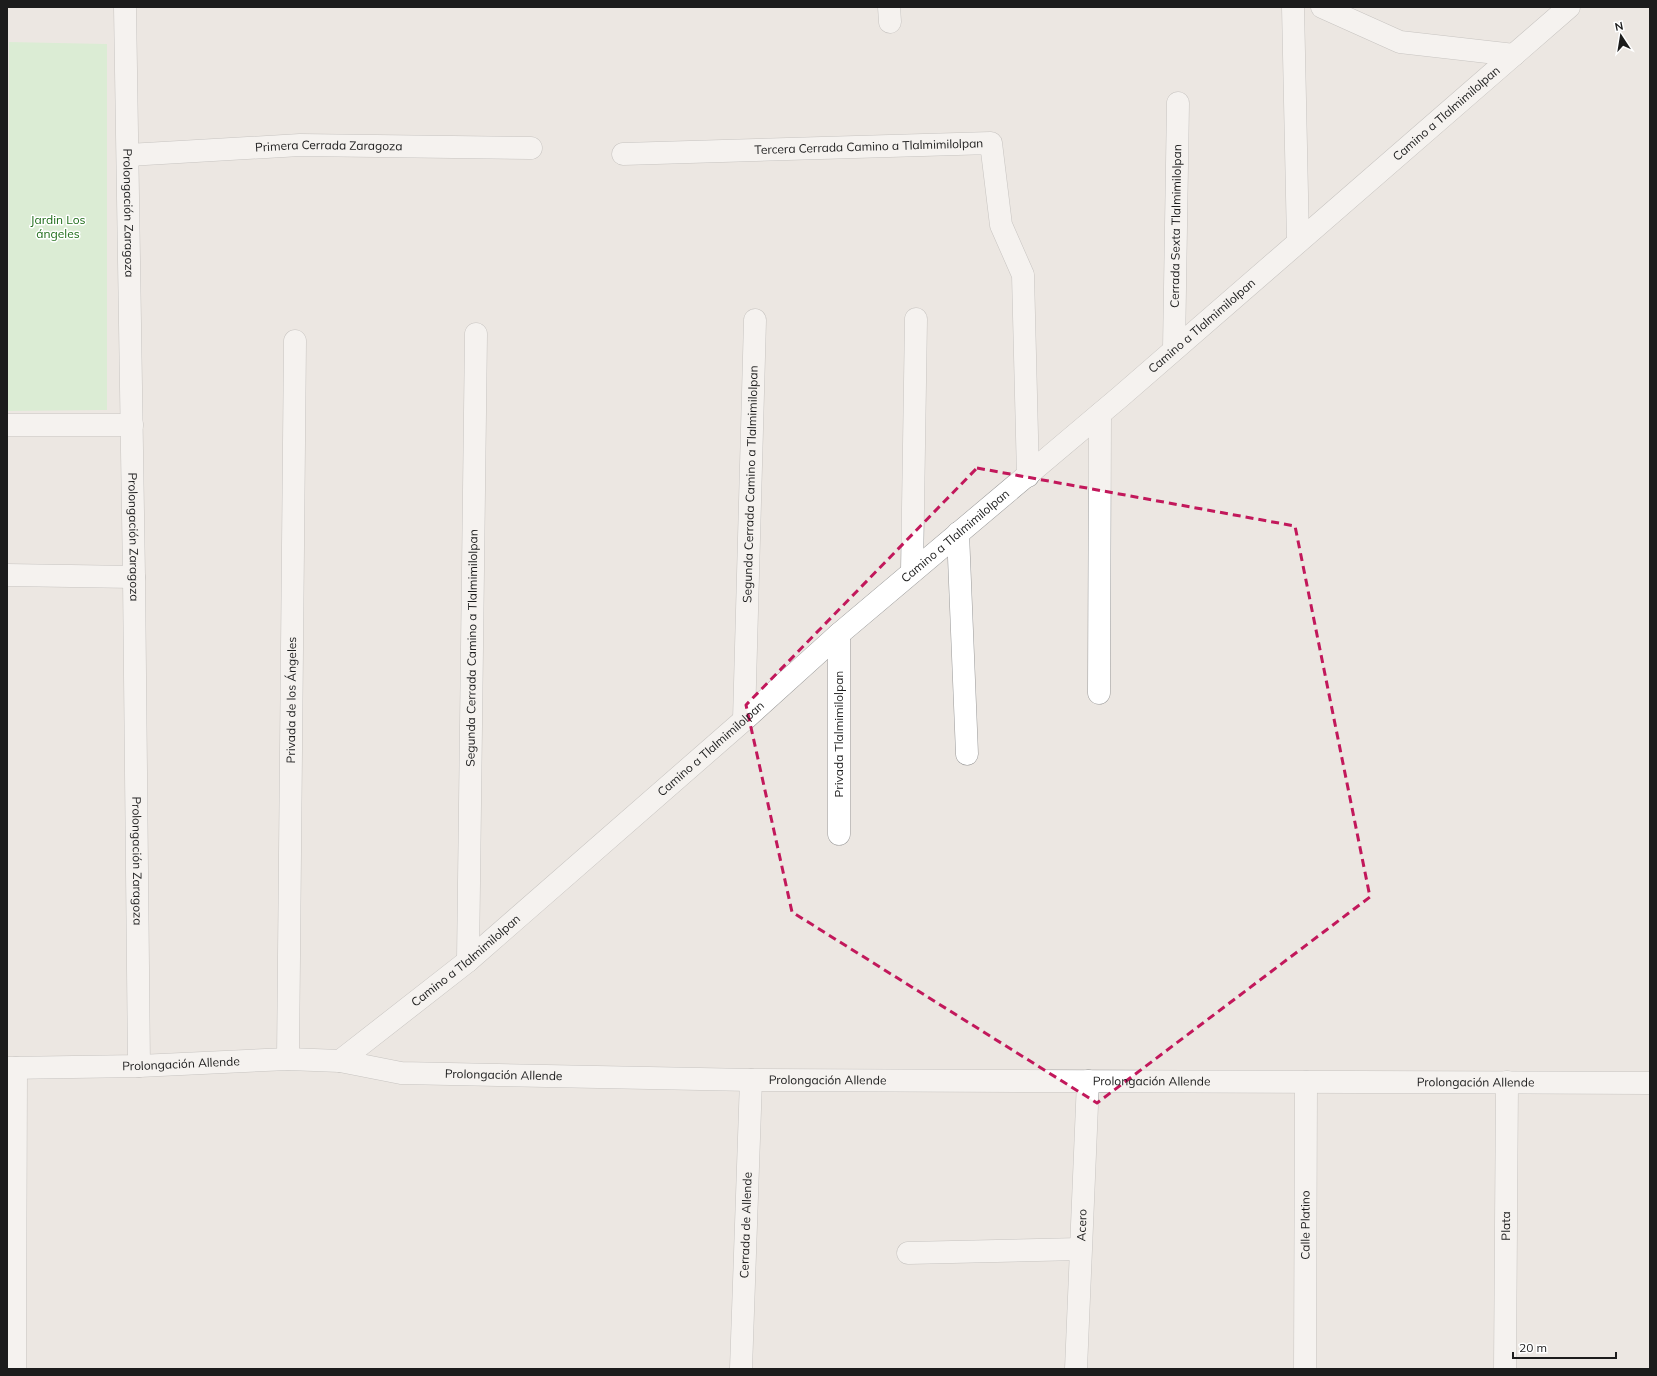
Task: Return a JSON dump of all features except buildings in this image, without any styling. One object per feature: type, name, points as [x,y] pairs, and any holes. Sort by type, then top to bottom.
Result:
[{"type":"street","name":"Prolongación Zaragoza","points":[[125,7],[132,425],[139,1066]]},
{"type":"street","points":[[1293,7],[1298,242]]},
{"type":"street","points":[[1322,7],[1400,42],[1514,55]]},
{"type":"street","name":"Camino a Tlalmimilolpan","points":[[340,1061],[468,961],[744,720],[839,634],[1028,476],[1568,7]]},
{"type":"street","name":"Cerrada Sexta Tlalmimilolpan","points":[[1174,349],[1178,103]]},
{"type":"street","name":"Tercera Cerrada Camino a Tlalmimilolpan","points":[[623,154],[991,143],[1001,225],[1023,275],[1028,476]]},
{"type":"street","name":"Primera Cerrada Zaragoza","points":[[128,155],[300,144],[530,148]]},
{"type":"street","points":[[912,572],[916,319]]},
{"type":"street","name":"Segunda Cerrada Camino a Tlalmimilolpan","points":[[744,720],[755,320]]},
{"type":"street","name":"Segunda Cerrada Camino a Tlalmimilolpan","points":[[468,961],[476,334]]},
{"type":"street","name":"Privada de los Ángeles","points":[[288,1059],[295,341]]},
{"type":"street","points":[[1099,693],[1100,414]]},
{"type":"street","points":[[7,425],[132,425]]},
{"type":"street","points":[[958,533],[967,754]]},
{"type":"street","points":[[7,575],[134,577]]},
{"type":"street","name":"Privada Tlalmimilolpan","points":[[839,634],[839,834]]},
{"type":"street","name":"Prolongación Allende","points":[[11,1068],[139,1066],[288,1059],[340,1061],[401,1072],[751,1080],[1650,1083]]},
{"type":"street","points":[[11,1068],[15,1369]]},
{"type":"street","name":"Cerrada de Allende","points":[[741,1369],[751,1080]]},
{"type":"street","name":"Acero","points":[[1076,1369],[1088,1081]]},
{"type":"street","name":"Calle Platino","points":[[1305,1369],[1306,1082]]},
{"type":"street","name":"Plata","points":[[1505,1369],[1507,1082]]},
{"type":"street","points":[[908,1253],[1080,1250]]},
{"type":"highlighted area","points":[[977,468],[1295,526],[1370,897],[1097,1103],[792,912],[746,705]]},
{"type":"green space","name":"Jardin Los ángeles","points":[[9,42],[107,44],[107,410],[8,411]]}]
